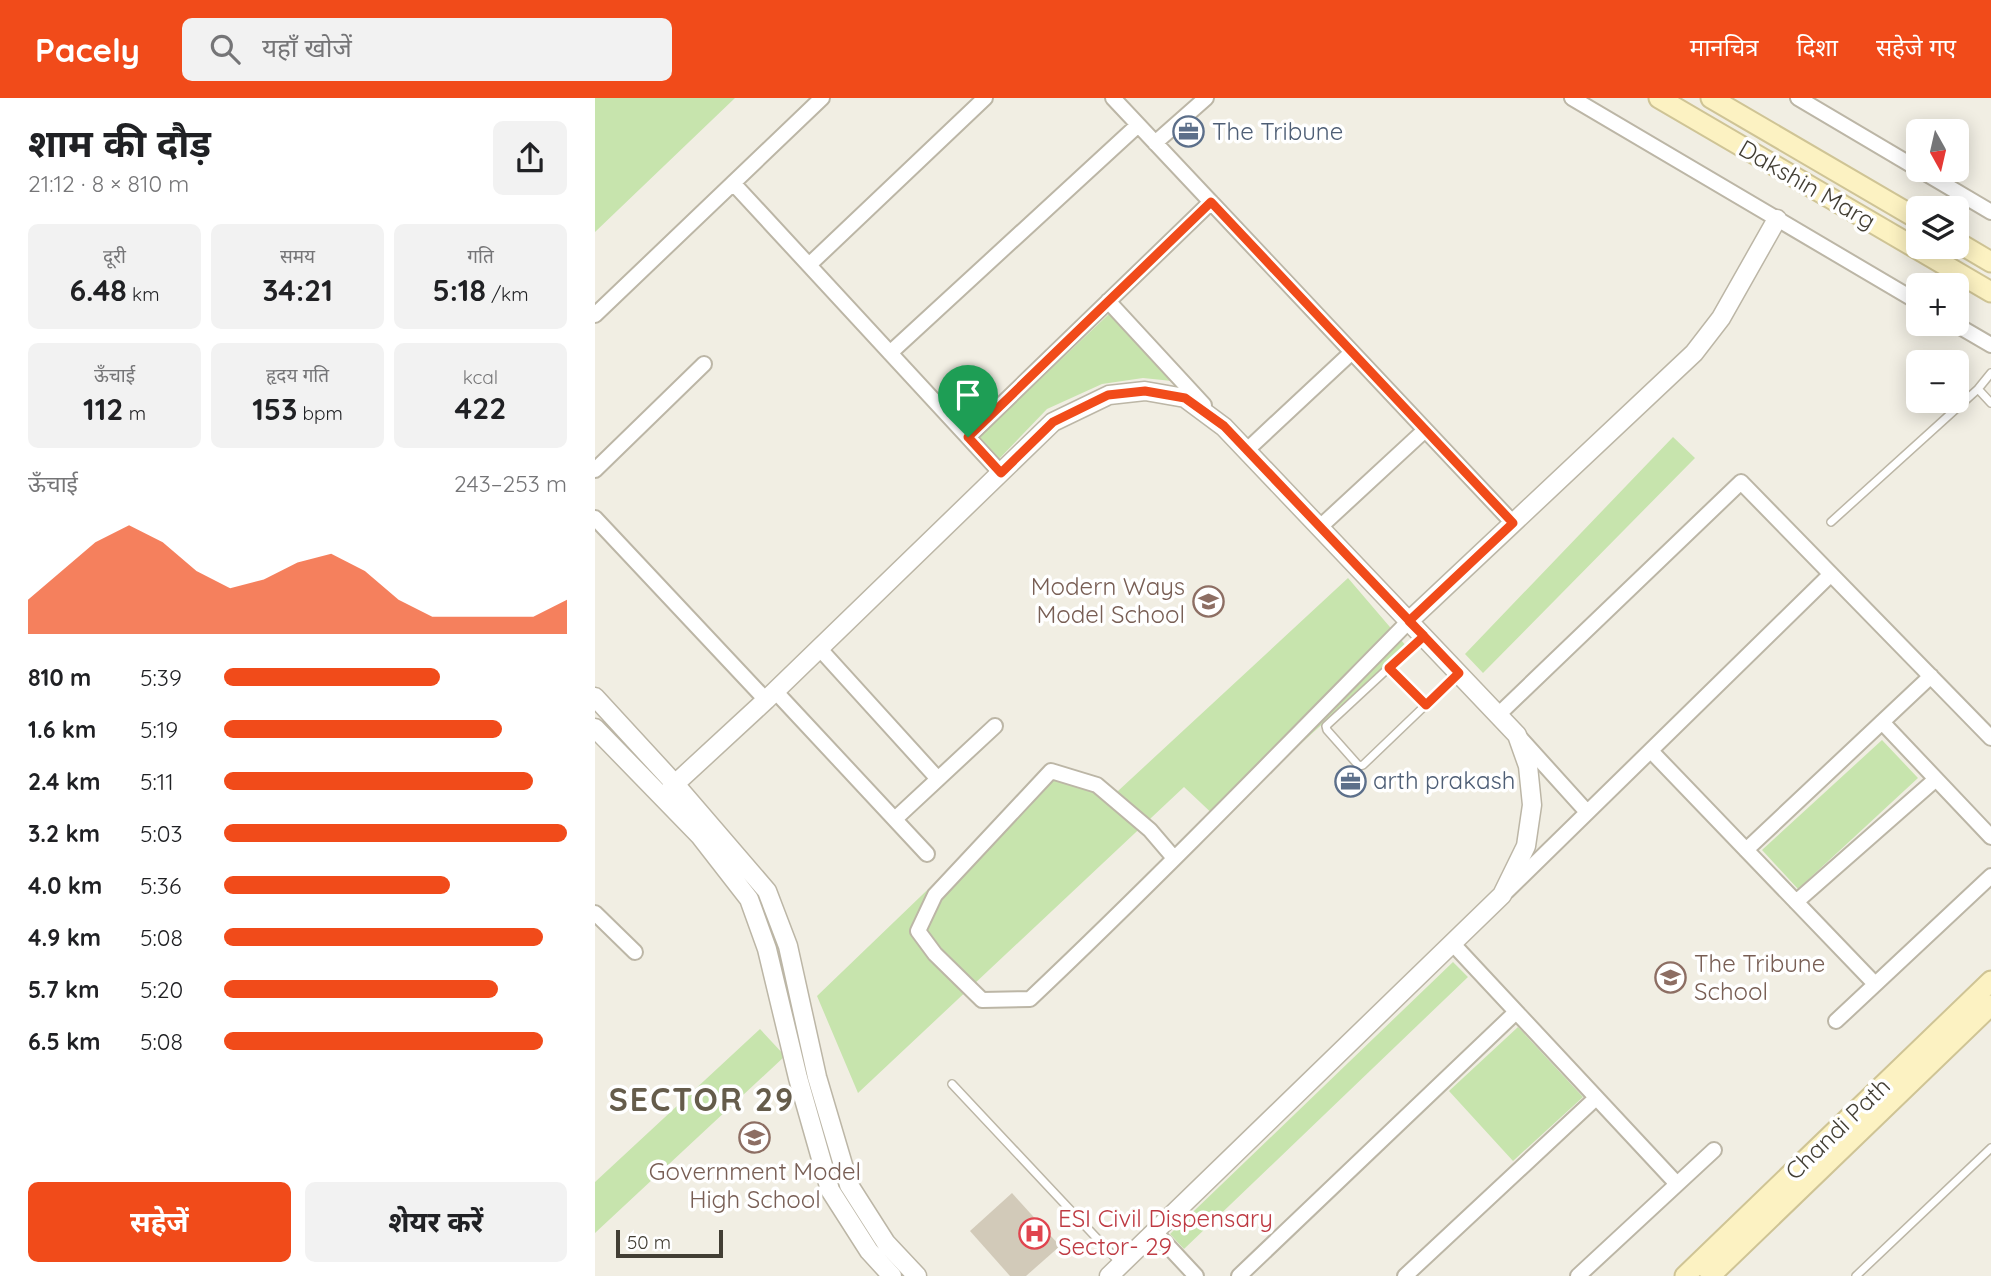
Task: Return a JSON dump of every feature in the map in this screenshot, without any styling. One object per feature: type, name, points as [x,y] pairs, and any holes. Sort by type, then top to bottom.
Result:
[{"type":"main road","name":"Dakshin Marg","points":[[1659,98],[1991,292]]},
{"type":"main road","name":"Dakshin Marg","points":[[1711,98],[1906,212]]},
{"type":"main road","points":[[1969,249],[1991,262]]},
{"type":"main road","name":"Chandi Path","points":[[1685,1276],[1991,981]]},
{"type":"main road","name":"Chandi Path","points":[[1710,1276],[1991,1004]]},
{"type":"street","points":[[595,315],[822,98]]},
{"type":"street","points":[[809,265],[985,98]]},
{"type":"street","points":[[1112,98],[1513,523]]},
{"type":"street","points":[[1155,143],[1206,98]]},
{"type":"street","points":[[1571,98],[1906,295]]},
{"type":"street","points":[[1801,99],[1906,161]]},
{"type":"street","points":[[890,353],[1138,125]]},
{"type":"street","points":[[1951,182],[1991,212]]},
{"type":"street","points":[[733,183],[1001,473]]},
{"type":"street","points":[[968,437],[1211,202]]},
{"type":"street","points":[[1174,858],[1150,830],[1097,785],[1051,771],[935,895],[918,931],[935,954],[982,999],[1030,999],[1174,858],[1409,621],[1694,353],[1721,318],[1777,219]]},
{"type":"street","points":[[1108,301],[1587,812]]},
{"type":"street","points":[[1969,332],[1991,345]]},
{"type":"street","points":[[1247,450],[1352,352]]},
{"type":"street","points":[[595,470],[704,364]]},
{"type":"street","points":[[669,791],[1053,422],[1108,395],[1145,391],[1185,398],[1224,426]]},
{"type":"street","points":[[1320,527],[1425,430]]},
{"type":"street","points":[[1498,715],[1741,482],[1991,738]]},
{"type":"street","points":[[595,518],[927,854]]},
{"type":"street","points":[[1115,1270],[1831,574]]},
{"type":"street","points":[[819,648],[938,779]]},
{"type":"street","points":[[1746,850],[1931,676]]},
{"type":"street","points":[[595,697],[611,714],[749,899],[767,950],[798,1078],[830,1190],[869,1251],[892,1276]]},
{"type":"street","points":[[611,714],[595,728],[669,791],[767,891],[788,946],[817,1077],[849,1185],[886,1243],[917,1276]]},
{"type":"street","points":[[1882,722],[1991,837]]},
{"type":"street","points":[[895,819],[995,726]]},
{"type":"street","points":[[1503,895],[1526,846],[1532,805],[1528,766],[1517,735]]},
{"type":"street","points":[[1651,751],[1875,984]]},
{"type":"street","points":[[1796,902],[1936,779]]},
{"type":"street","points":[[1836,1021],[1991,876]]},
{"type":"street","points":[[598,923],[635,952]]},
{"type":"street","points":[[1453,944],[1677,1184]]},
{"type":"street","points":[[1239,1276],[1516,1012]]},
{"type":"street","points":[[1405,1276],[1596,1098]]},
{"type":"street","points":[[1578,1276],[1714,1150]]},
{"type":"street","points":[[1154,1232],[1196,1276]]},
{"type":"lane","points":[[1831,522],[1978,389],[1991,373]]},
{"type":"lane","points":[[1978,389],[1991,403]]},
{"type":"lane","points":[[1424,636],[1326,726],[1359,766],[1459,673]]},
{"type":"lane","points":[[1389,668],[1426,705]]},
{"type":"lane","points":[[952,1084],[1115,1270]]},
{"type":"lane","points":[[1856,1276],[1991,1148]]},
{"type":"green space","points":[[595,98],[735,98],[595,232]]},
{"type":"green space","points":[[1109,314],[1172,381],[1143,378],[1102,384],[1047,409],[999,459],[978,438]]},
{"type":"green space","points":[[1673,437],[1695,458],[1483,673],[1465,654]]},
{"type":"green space","points":[[1348,578],[1407,647],[1218,819],[1184,787],[858,1093],[817,996],[1051,771],[1118,791]]},
{"type":"green space","points":[[1882,740],[1918,778],[1798,889],[1762,850]]},
{"type":"green space","points":[[1453,962],[1468,977],[1184,1249],[1170,1234]]},
{"type":"green space","points":[[1518,1027],[1583,1097],[1513,1161],[1449,1091]]},
{"type":"green space","points":[[760,1029],[785,1056],[595,1233],[595,1182]]},
{"type":"building","points":[[1012,1193],[1060,1246],[1026,1276],[1010,1276],[970,1231]]},
{"type":"place","name":"The Tribune","points":[[1189,132]]},
{"type":"place","name":"Modern Ways Model School","points":[[1208,601]]},
{"type":"place","name":"arth prakash","points":[[1350,781]]},
{"type":"place","name":"The Tribune School","points":[[1671,978]]},
{"type":"place","name":"Government Model High School","points":[[755,1138]]},
{"type":"place","name":"ESI Civil Dispensary Sector- 29","points":[[1035,1233]]},
{"type":"district","name":"SECTOR 29","points":[[702,1100]]},
{"type":"route","points":[[968,437],[1001,473],[1053,422],[1108,395],[1145,391],[1185,398],[1224,426],[1283,489],[1320,527],[1387,598],[1409,621],[1424,636],[1459,673],[1426,705],[1389,668],[1424,636],[1409,621],[1513,523],[1211,202],[968,437]]}]
